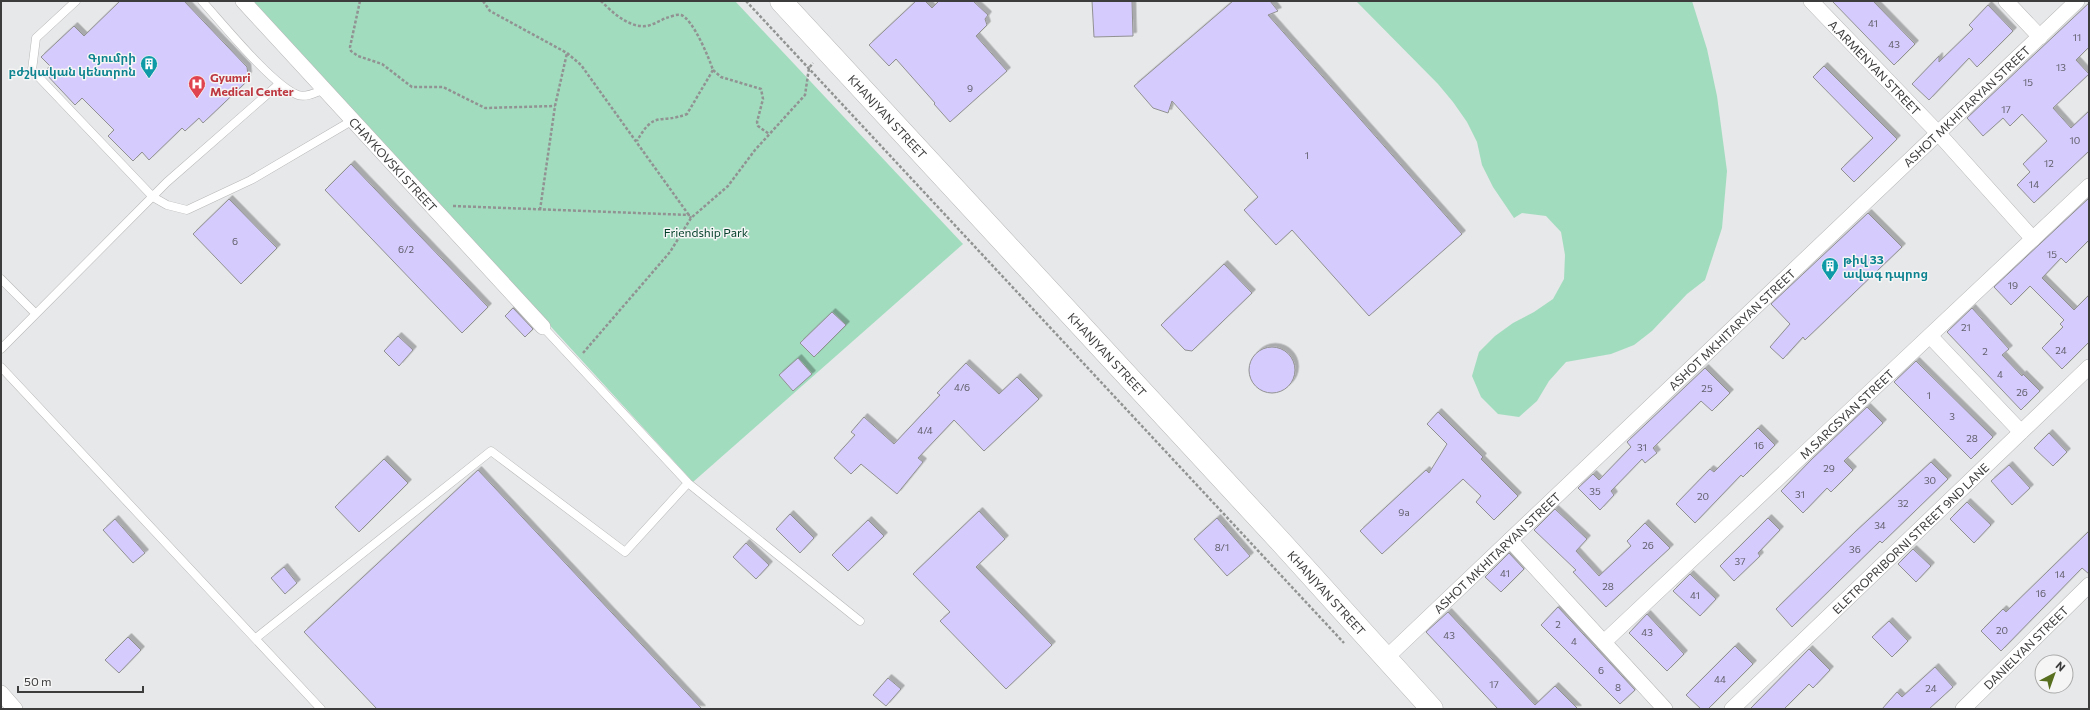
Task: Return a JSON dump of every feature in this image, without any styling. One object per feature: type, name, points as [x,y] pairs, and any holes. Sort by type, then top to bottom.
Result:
[{"type":"main road","name":"KHANJYAN STREET","points":[[781,1],[1432,709]]},
{"type":"street","name":"CHAYKOVSKI STREET","points":[[243,1],[543,327]]},
{"type":"street","name":"A.ARMENYAN STREET","points":[[1812,1],[1939,134],[2033,239]]},
{"type":"street","points":[[2006,1],[2040,37]]},
{"type":"street","name":"ASHOT MKHITARYAN STREET","points":[[1386,658],[1939,134],[2077,1]]},
{"type":"street","name":"M.SARGSYAN STREET","points":[[1604,642],[2089,186]]},
{"type":"street","points":[[1930,336],[2021,432]]},
{"type":"street","name":"ELETROPRIBORNI STREET 9ND LANE","points":[[1732,709],[2089,367]]},
{"type":"street","points":[[1510,540],[1665,709]]},
{"type":"street","name":"DANIELYAN STREET","points":[[1963,709],[2089,585]]},
{"type":"street","points":[[1,693],[15,709]]},
{"type":"lane","points":[[202,1],[279,84],[299,96],[307,96],[325,89]]},
{"type":"lane","points":[[74,2],[36,38],[32,70],[153,197],[167,205],[187,210],[251,180],[353,120]]},
{"type":"lane","points":[[1,349],[35,313],[167,182],[279,84]]},
{"type":"lane","points":[[1,279],[35,313]]},
{"type":"lane","points":[[543,327],[688,483],[860,622]]},
{"type":"lane","points":[[1,367],[321,709]]},
{"type":"lane","points":[[256,638],[490,451],[625,552],[688,483]]},
{"type":"path","points":[[360,1],[350,47],[351,51],[358,56],[382,64],[412,88],[443,87],[485,108],[555,106]]},
{"type":"path","points":[[483,1],[490,11],[567,53],[581,65],[691,216]]},
{"type":"path","points":[[601,1],[610,10],[628,22],[644,26],[675,15],[681,15],[688,20],[710,61],[713,70],[721,77],[761,89],[763,99],[757,122],[758,126],[770,134]]},
{"type":"path","points":[[746,1],[1346,645]]},
{"type":"path","points":[[575,363],[646,282],[670,252],[691,216],[728,186],[755,150],[805,95],[809,68],[826,49]]},
{"type":"path","points":[[540,210],[555,106],[567,53]]},
{"type":"path","points":[[637,141],[645,126],[654,120],[687,114],[713,70]]},
{"type":"path","points":[[448,206],[691,216]]},
{"type":"green space","name":"Friendship Park","points":[[253,1],[735,1],[963,244],[693,482]]},
{"type":"green space","points":[[1356,1],[1692,1],[1707,49],[1717,96],[1727,171],[1722,228],[1705,280],[1687,294],[1652,331],[1634,345],[1611,354],[1566,362],[1549,381],[1537,401],[1519,417],[1498,414],[1481,397],[1472,376],[1479,352],[1495,336],[1513,323],[1534,312],[1553,299],[1564,279],[1565,255],[1561,232],[1546,216],[1522,213],[1514,218],[1493,187],[1482,165],[1477,142],[1467,122],[1453,102],[1438,84]]},
{"type":"building","name":"Գյումրի բժշկական կենտրոն","points":[[120,1],[184,1],[247,67],[248,75],[245,83],[203,123],[199,118],[185,131],[182,128],[149,160],[142,152],[133,161],[108,136],[114,130],[82,98],[75,105],[44,72],[50,66],[41,57],[74,26],[84,36]]},
{"type":"building","points":[[916,1],[925,1],[932,8],[939,1],[973,1],[988,15],[985,19],[987,25],[976,36],[1007,71],[950,122],[896,59],[889,66],[869,45]]},
{"type":"building","points":[[1092,1],[1132,1],[1133,36],[1094,37]]},
{"type":"building","points":[[1233,1],[1270,1],[1278,11],[1268,15],[1462,234],[1369,316],[1292,230],[1276,245],[1244,210],[1258,197],[1172,101],[1168,113],[1153,108],[1134,86]]},
{"type":"building","points":[[1832,1],[1873,1],[1915,44],[1894,65]]},
{"type":"building","points":[[2089,3],[2089,47],[2076,60],[2089,74],[2053,108],[2071,128],[2089,111],[2089,151],[2034,203],[2017,185],[2030,172],[2023,164],[2047,141],[2022,114],[2010,126],[2003,118],[1983,136],[1967,118]]},
{"type":"building","points":[[1988,5],[2013,31],[1977,67],[1969,58],[1929,100],[1912,84],[1939,56],[1939,62],[1973,29],[1969,25]]},
{"type":"building","points":[[1824,66],[1897,139],[1854,182],[1841,169],[1873,138],[1813,77]]},
{"type":"building","points":[[351,164],[488,307],[462,333],[325,190]]},
{"type":"building","points":[[2089,198],[2089,240],[2066,263],[2061,258],[2042,278],[2074,310],[2089,295],[2089,342],[2062,369],[2042,348],[2063,327],[2060,324],[2064,320],[2030,286],[2011,305],[1994,287]]},
{"type":"building","points":[[229,199],[277,248],[241,284],[193,234]]},
{"type":"building","name":"թիվ 33 ավագ դպրոց","points":[[1868,213],[1902,247],[1805,340],[1803,337],[1783,359],[1770,347],[1790,324],[1771,304]]},
{"type":"building","points":[[1224,264],[1252,293],[1192,351],[1185,350],[1161,325]]},
{"type":"building","points":[[513,308],[533,329],[525,337],[505,316]]},
{"type":"building","points":[[1972,308],[2009,349],[2002,355],[2022,376],[2023,374],[2040,391],[2021,410],[1947,332]]},
{"type":"building","points":[[832,312],[846,325],[814,357],[800,343]]},
{"type":"building","points":[[398,336],[413,350],[399,366],[384,351]]},
{"type":"building","points":[[1277,347],[1289,353],[1294,361],[1294,379],[1289,387],[1281,392],[1267,393],[1255,387],[1250,379],[1249,365],[1255,353],[1263,348]]},
{"type":"building","points":[[798,358],[812,374],[793,391],[779,375]]},
{"type":"building","points":[[1916,361],[1993,437],[1971,459],[1894,382]]},
{"type":"building","points":[[966,363],[999,394],[1017,377],[1039,399],[984,451],[954,420],[918,458],[923,462],[897,494],[861,464],[851,474],[834,458],[855,435],[851,432],[864,417],[894,444],[940,395],[937,393]]},
{"type":"building","points":[[1705,368],[1730,393],[1712,411],[1701,401],[1653,448],[1657,453],[1645,463],[1642,459],[1611,491],[1614,495],[1600,510],[1578,488],[1593,474],[1599,480],[1631,447],[1627,442]]},
{"type":"building","points":[[1867,407],[1883,423],[1844,461],[1853,470],[1831,492],[1827,488],[1803,513],[1781,491],[1812,459]]},
{"type":"building","points":[[1438,412],[1483,457],[1481,459],[1518,496],[1494,520],[1476,502],[1481,496],[1463,479],[1382,554],[1360,531],[1426,470],[1429,473],[1447,444],[1427,424]]},
{"type":"building","points":[[1758,428],[1775,445],[1743,477],[1741,475],[1695,523],[1676,504],[1710,469],[1714,472]]},
{"type":"building","points":[[2049,433],[2067,452],[2053,466],[2034,448]]},
{"type":"building","points":[[384,459],[408,483],[359,532],[335,507]]},
{"type":"building","points":[[1931,462],[1948,479],[1882,543],[1880,541],[1792,627],[1776,609],[1855,532]]},
{"type":"building","points":[[2009,465],[2030,488],[2012,505],[1991,481]]},
{"type":"building","points":[[478,470],[702,709],[377,709],[304,632]]},
{"type":"building","points":[[1967,502],[1991,525],[1974,543],[1950,519]]},
{"type":"building","points":[[1555,509],[1587,539],[1576,551],[1599,576],[1631,546],[1627,541],[1645,523],[1670,548],[1606,607],[1573,572],[1576,570],[1534,530]]},
{"type":"building","points":[[979,511],[1005,539],[976,567],[1052,645],[1006,689],[940,621],[950,612],[913,574]]},
{"type":"building","points":[[790,514],[814,538],[800,553],[776,529]]},
{"type":"building","points":[[1217,518],[1250,556],[1227,576],[1194,539]]},
{"type":"building","points":[[1768,518],[1780,530],[1758,553],[1760,556],[1734,581],[1720,566]]},
{"type":"building","points":[[115,519],[145,553],[133,563],[103,530]]},
{"type":"building","points":[[868,520],[884,536],[848,571],[832,555]]},
{"type":"building","points":[[2089,531],[2089,574],[2082,568],[2001,651],[1981,631],[2003,609],[2006,612]]},
{"type":"building","points":[[746,543],[769,565],[756,579],[733,557]]},
{"type":"building","points":[[1913,549],[1931,566],[1916,582],[1898,564]]},
{"type":"building","points":[[1509,553],[1524,569],[1501,592],[1485,577]]},
{"type":"building","points":[[284,567],[297,583],[285,594],[271,578]]},
{"type":"building","points":[[1690,574],[1716,599],[1700,616],[1673,591]]},
{"type":"building","points":[[1558,607],[1635,690],[1620,704],[1541,625]]},
{"type":"building","points":[[1448,612],[1535,705],[1555,686],[1578,709],[1498,709],[1426,632]]},
{"type":"building","points":[[1647,614],[1684,654],[1667,671],[1629,633]]},
{"type":"building","points":[[1889,621],[1908,641],[1892,657],[1872,637]]},
{"type":"building","points":[[128,637],[141,650],[119,673],[105,660]]},
{"type":"building","points":[[1735,646],[1753,664],[1708,709],[1701,709],[1686,695]]},
{"type":"building","points":[[1809,649],[1830,670],[1813,688],[1809,684],[1784,709],[1750,709]]},
{"type":"building","points":[[1935,667],[1953,687],[1929,709],[1882,709],[1897,692],[1902,697]]},
{"type":"building","points":[[888,678],[901,689],[886,706],[873,695]]},
{"type":"place","name":"Գյումրի բժշկական կենտրոն","points":[[149,79]]},
{"type":"place","name":"Gyumri Medical Center","points":[[197,99]]},
{"type":"place","name":"թիվ 33 ավագ դպրոց","points":[[1830,281]]}]
